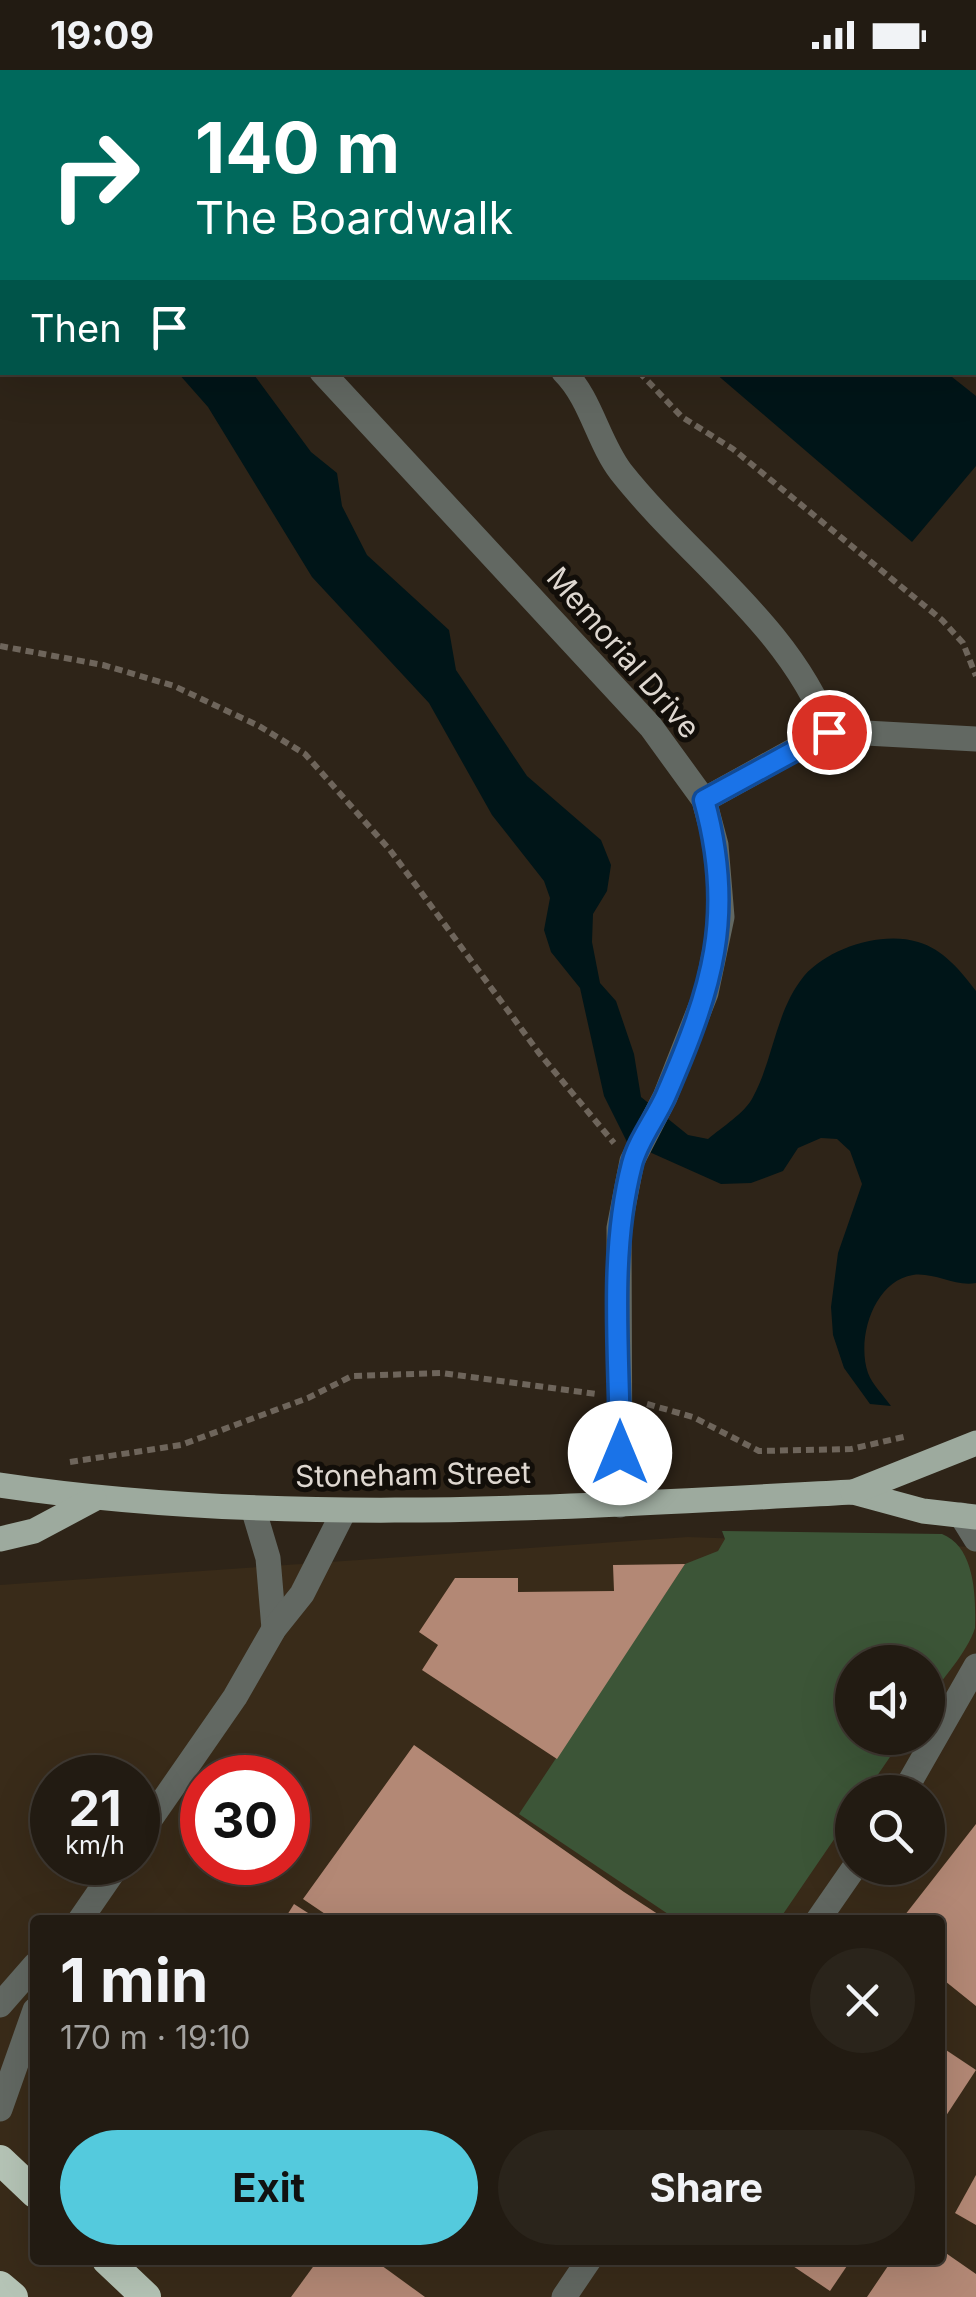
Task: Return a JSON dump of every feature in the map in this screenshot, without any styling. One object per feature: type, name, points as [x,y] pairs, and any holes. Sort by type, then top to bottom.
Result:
[{"type":"highway","points":[[0,2160],[30,2188]]},
{"type":"highway","points":[[112,2265],[146,2297]]},
{"type":"highway","points":[[0,2286],[14,2297]]},
{"type":"main road","name":"Stoneham Street","points":[[0,1485],[94,1499],[343,1513],[620,1505],[853,1492],[976,1443]]},
{"type":"main road","name":"Stoneham Street","points":[[853,1492],[922,1511],[968,1516]]},
{"type":"main road","points":[[0,1539],[34,1531],[94,1499]]},
{"type":"street","name":"Memorial Drive","points":[[325,375],[651,727],[704,800],[716,845],[722,916],[706,993],[665,1097],[632,1164],[619,1228],[620,1505]]},
{"type":"street","points":[[566,375],[619,470],[706,561],[813,690],[829,732]]},
{"type":"street","points":[[704,800],[829,732],[976,739]]},
{"type":"street","points":[[253,1508],[268,1558],[274,1629]]},
{"type":"street","points":[[160,1806],[235,1697],[274,1629],[302,1594],[343,1513]]},
{"type":"street","points":[[968,1516],[976,1539]]},
{"type":"street","points":[[914,1775],[972,1674]]},
{"type":"street","points":[[83,1915],[104,1885]]},
{"type":"street","points":[[821,1915],[842,1885]]},
{"type":"street","points":[[0,2005],[30,1971]]},
{"type":"street","points":[[0,2110],[30,2024]]},
{"type":"street","points":[[564,2297],[586,2265]]},
{"type":"path","points":[[642,375],[682,417],[733,449],[942,620],[963,642],[976,676]]},
{"type":"path","points":[[0,646],[103,665],[174,686],[259,726],[304,754],[390,850],[539,1053],[632,1164]]},
{"type":"path","points":[[56,1462],[181,1445],[308,1398],[352,1376],[442,1373],[620,1399],[693,1417],[759,1452],[851,1449],[920,1433]]},
{"type":"shaded area","points":[[180,375],[254,375],[311,452],[337,473],[342,506],[367,555],[449,630],[456,670],[527,776],[601,840],[611,865],[607,891],[593,914],[592,942],[600,983],[616,1001],[634,1054],[641,1097],[688,1135],[708,1139],[749,1103],[794,990],[815,966],[841,950],[888,939],[918,942],[951,962],[976,991],[976,1283],[913,1275],[899,1279],[878,1299],[867,1328],[865,1359],[870,1377],[891,1406],[870,1404],[844,1368],[833,1335],[831,1307],[838,1253],[862,1184],[850,1151],[837,1139],[821,1138],[798,1148],[783,1171],[751,1183],[721,1184],[627,1142],[604,1096],[580,988],[551,952],[544,930],[550,898],[544,881],[492,815],[429,703],[312,577],[208,407]]},
{"type":"shaded area","points":[[717,375],[950,375],[976,396],[976,466],[912,542]]},
{"type":"shaded area","points":[[688,1537],[976,1547],[976,2297],[0,2297],[0,1585]]},
{"type":"green space","points":[[722,1531],[942,1534],[961,1550],[974,1588],[975,1628],[945,1677],[945,1645],[835,1645],[835,1755],[891,1755],[878,1775],[835,1775],[835,1838],[782,1915],[670,1915],[519,1814],[685,1564],[718,1551],[725,1539]]},
{"type":"building","points":[[685,1564],[557,1759],[422,1670],[438,1645],[419,1632],[455,1578],[518,1578],[518,1592],[614,1591],[613,1565]]},
{"type":"building","points":[[414,1745],[659,1915],[327,1915],[303,1899]]},
{"type":"building","points":[[976,1824],[976,2006],[945,1981],[945,1915],[905,1915],[928,1885],[945,1885],[945,1864]]},
{"type":"building","points":[[294,1904],[311,1915],[287,1915]]},
{"type":"building","points":[[945,2049],[976,2070],[945,2117]]},
{"type":"building","points":[[976,2175],[976,2225],[955,2213]]},
{"type":"building","points":[[945,2252],[976,2274],[976,2297],[867,2297],[889,2265],[945,2265]]},
{"type":"building","points":[[314,2265],[381,2265],[425,2297],[291,2297]]},
{"type":"building","points":[[791,2265],[848,2265],[830,2291]]},
{"type":"route","points":[[620,1453],[619,1228],[632,1160],[665,1097],[706,993],[722,916],[716,845],[704,800],[829,732]]}]
